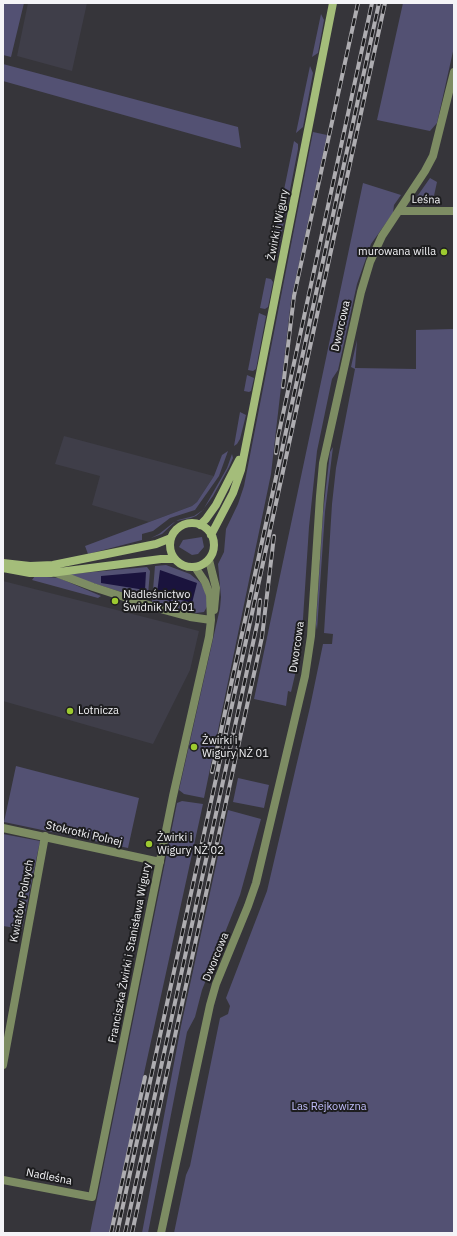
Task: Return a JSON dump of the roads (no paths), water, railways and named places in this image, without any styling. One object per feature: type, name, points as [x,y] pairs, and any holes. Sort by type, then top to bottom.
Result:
[{"type":"main road","name":"Żwirki i Wigury","points":[[211,535],[237,484],[333,3]]},
{"type":"main road","name":"Żwirki i Wigury","points":[[200,525],[216,505],[243,452]]},
{"type":"main road","points":[[191,523],[200,525],[211,535],[214,548],[209,560],[202,565],[195,567],[184,566],[174,559],[170,550],[171,538],[176,530],[182,525],[191,523]]},
{"type":"main road","points":[[3,563],[21,566],[54,565],[156,544],[171,538]]},
{"type":"main road","points":[[3,568],[30,573],[56,573],[161,559],[174,559]]},
{"type":"street","name":"Dworcowa","points":[[161,1233],[210,1005],[216,984],[256,883],[305,676],[311,636],[323,463],[350,335],[370,262],[382,236],[427,168],[433,156],[451,99],[454,72]]},
{"type":"street","name":"Leśna","points":[[399,211],[454,211]]},
{"type":"street","points":[[209,560],[216,594],[211,620]]},
{"type":"street","points":[[195,567],[209,590],[211,620]]},
{"type":"street","points":[[56,573],[93,587],[156,607],[190,617],[211,620]]},
{"type":"street","name":"Franciszka Żwirki i Stanisława Wigury","points":[[92,1196],[211,620]]},
{"type":"street","name":"Stokrotki Polnej","points":[[3,828],[160,862]]},
{"type":"street","name":"Kwiatów Polnych","points":[[3,1065],[45,836]]},
{"type":"street","name":"Nadleśna","points":[[3,1180],[92,1196]]},
{"type":"railway","points":[[283,387],[294,296],[358,3]]},
{"type":"railway","points":[[276,453],[278,437],[372,3]]},
{"type":"railway","points":[[212,772],[379,3]]},
{"type":"railway","points":[[117,1233],[385,3]]},
{"type":"railway","points":[[132,1233],[262,637],[274,536]]},
{"type":"railway","points":[[125,1233],[258,620],[260,600]]},
{"type":"railway","points":[[111,1233],[145,1077]]},
{"type":"place","name":"murowana willa","points":[[444,252]]},
{"type":"place","name":"Nadleśnictwo Świdnik NŻ 01","points":[[115,601]]},
{"type":"place","name":"Lotnicza","points":[[70,711]]},
{"type":"place","name":"Żwirki i Wigury NŻ 01","points":[[194,747]]},
{"type":"place","name":"Żwirki i Wigury NŻ 02","points":[[149,844]]},
{"type":"park label","name":"Las Rejkowizna","points":[[329,1107]]}]
